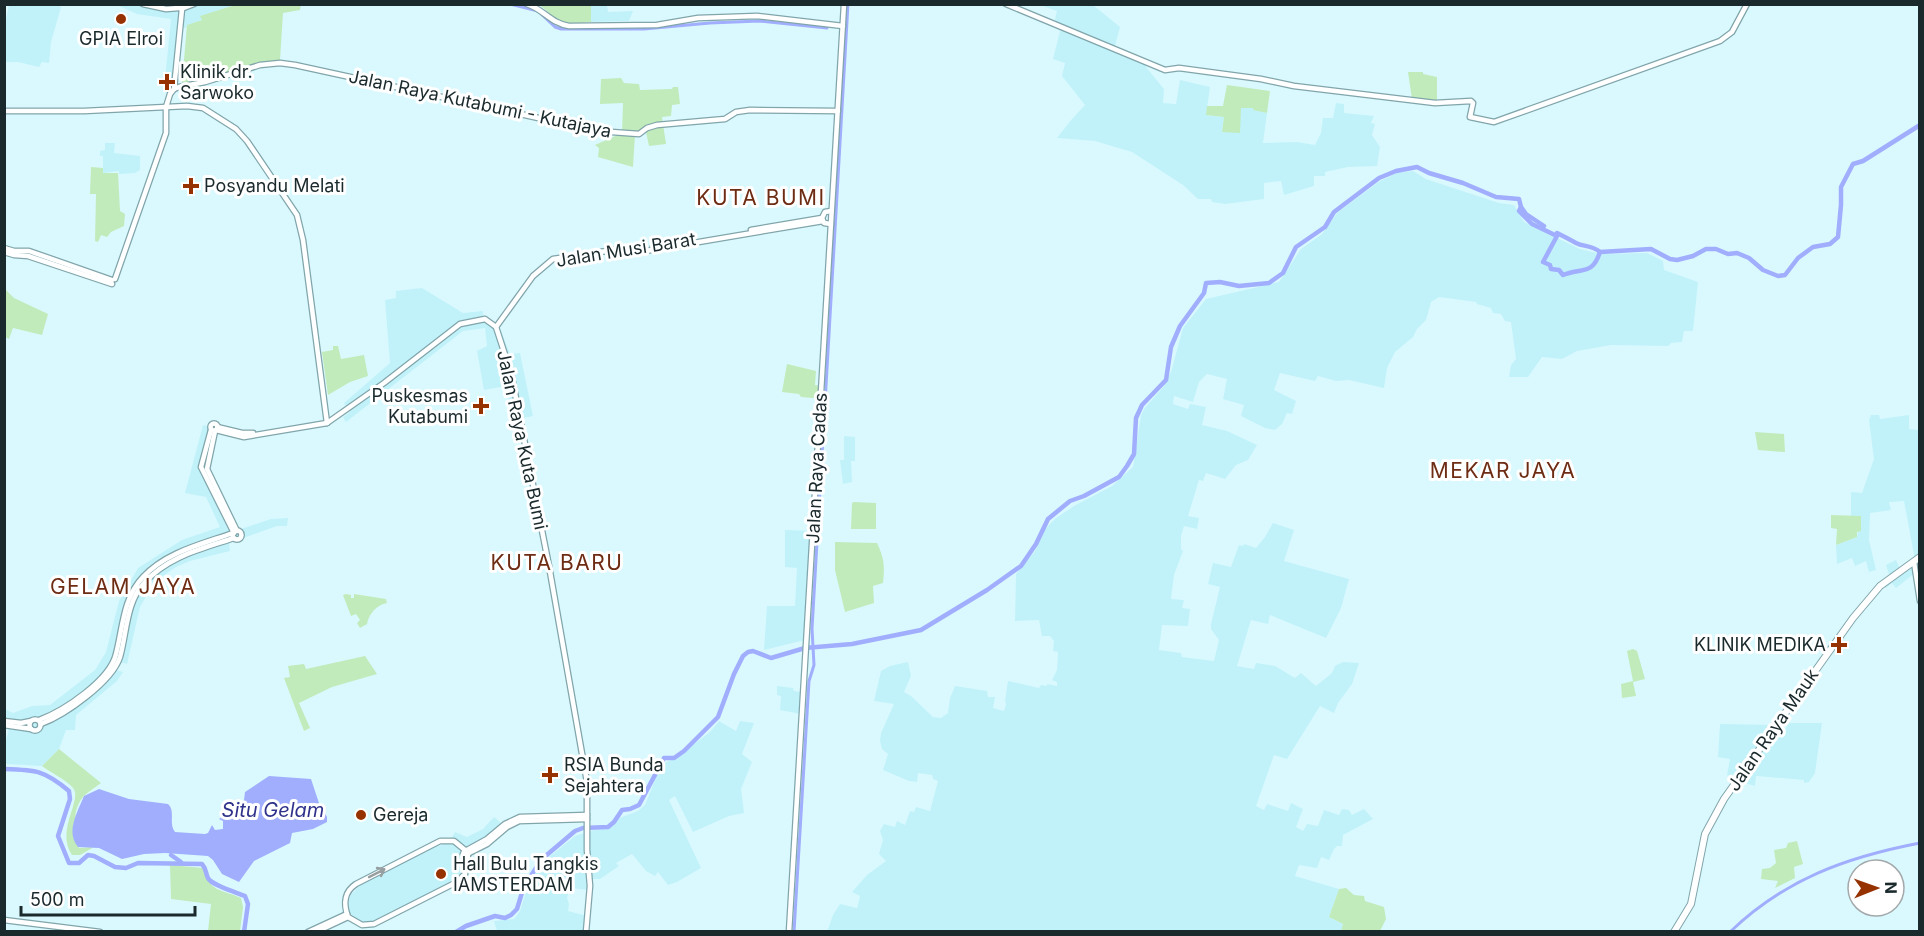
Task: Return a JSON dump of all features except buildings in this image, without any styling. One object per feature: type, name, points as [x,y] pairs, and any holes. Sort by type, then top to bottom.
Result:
[{"type":"main road","name":"Jalan Raya Mauk","points":[[1674,932],[1691,904],[1705,834],[1724,799],[1853,618],[1880,586],[1917,560]]},
{"type":"street","points":[[143,4],[166,9],[194,4]]},
{"type":"street","points":[[527,4],[541,10],[555,22],[568,26],[657,25],[698,18],[751,16],[843,26]]},
{"type":"street","name":"Jalan Raya Cadas","points":[[789,932],[844,4]]},
{"type":"street","points":[[1006,4],[1169,69],[1436,103],[1471,101],[1473,104],[1470,117],[1494,122],[1720,41],[1732,32],[1747,4]]},
{"type":"street","points":[[4,250],[14,255],[28,253],[114,281],[166,133],[167,106],[174,86],[181,7]]},
{"type":"street","name":"Jalan Raya Kutabumi - Kutajaya","points":[[174,86],[237,74],[253,67],[286,63],[598,131],[639,134],[657,125],[724,119],[741,111],[837,111]]},
{"type":"street","points":[[4,111],[84,111],[187,106],[203,108],[236,129],[247,141],[297,215],[303,242],[328,422],[244,437],[215,429],[207,469],[235,534],[172,555],[143,577],[128,603],[116,654],[108,672],[61,710],[40,722],[38,730],[4,723]]},
{"type":"street","name":"Jalan Musi Barat","points":[[496,327],[532,276],[553,259],[620,249],[621,254],[704,240],[822,219],[824,213],[831,211]]},
{"type":"street","points":[[822,219],[831,224]]},
{"type":"street","name":"Jalan Raya Kuta Bumi","points":[[328,422],[384,383],[460,324],[485,319],[496,327],[513,380],[549,566],[587,784],[590,886],[586,932]]},
{"type":"street","points":[[1917,560],[1920,601]]},
{"type":"street","points":[[4,723],[34,719],[40,722]]},
{"type":"street","points":[[31,721],[29,725],[31,729]]},
{"type":"street","points":[[467,852],[487,840],[505,824],[520,817],[587,819]]},
{"type":"street","points":[[440,841],[454,842],[467,852],[468,868],[461,879],[429,896],[374,924],[362,925],[347,915],[345,898],[351,887],[356,884],[440,841]]},
{"type":"street","points":[[308,932],[347,915]]},
{"type":"street","points":[[316,932],[347,915]]},
{"type":"street","points":[[4,920],[100,932]]},
{"type":"shaded area","points":[[9,5],[56,5],[61,7],[51,42],[49,63],[42,62],[39,67],[18,62],[5,62],[5,24]]},
{"type":"shaded area","points":[[117,5],[235,5],[201,16],[202,20],[183,28],[177,85],[171,86],[166,93],[164,89],[171,19],[137,14]]},
{"type":"shaded area","points":[[591,5],[607,5],[608,12],[633,11],[629,21],[591,22]]},
{"type":"shaded area","points":[[1040,5],[1093,5],[1120,27],[1114,50],[1147,62],[1146,67],[1164,89],[1163,103],[1176,104],[1180,80],[1210,87],[1206,115],[1224,117],[1222,131],[1241,108],[1253,108],[1267,113],[1263,143],[1297,142],[1315,145],[1321,133],[1323,118],[1333,118],[1336,103],[1344,104],[1344,113],[1374,116],[1371,123],[1375,124],[1372,135],[1380,147],[1377,166],[1348,167],[1325,172],[1325,176],[1314,176],[1314,186],[1284,195],[1281,181],[1264,183],[1264,199],[1225,204],[1212,202],[1211,199],[1198,199],[1183,185],[1132,152],[1095,141],[1057,138],[1085,105],[1062,76],[1065,63],[1053,59],[1061,27],[1054,23],[1057,11]]},
{"type":"shaded area","points":[[105,143],[115,143],[114,153],[140,156],[140,170],[135,173],[119,174],[119,171],[103,173],[103,156],[100,156],[100,151],[105,150]]},
{"type":"shaded area","points":[[1413,171],[1426,179],[1499,203],[1514,205],[1524,222],[1580,249],[1601,254],[1647,253],[1663,261],[1664,270],[1698,282],[1693,331],[1684,331],[1682,342],[1671,343],[1668,346],[1611,345],[1577,351],[1562,359],[1542,357],[1528,377],[1509,377],[1511,365],[1516,359],[1511,322],[1505,321],[1501,314],[1493,313],[1491,308],[1476,302],[1439,297],[1431,302],[1426,320],[1413,337],[1395,352],[1387,368],[1384,388],[1318,376],[1315,381],[1280,373],[1274,390],[1296,401],[1292,414],[1287,413],[1282,424],[1275,430],[1265,428],[1241,416],[1244,405],[1223,399],[1227,379],[1207,374],[1199,382],[1193,402],[1174,396],[1173,404],[1188,409],[1190,404],[1206,407],[1202,425],[1227,431],[1257,445],[1248,460],[1236,465],[1225,479],[1206,473],[1203,481],[1199,480],[1188,516],[1199,518],[1197,529],[1184,526],[1181,536],[1183,551],[1174,575],[1171,599],[1184,600],[1182,608],[1190,609],[1188,626],[1162,625],[1159,650],[1181,653],[1182,657],[1214,661],[1219,640],[1211,629],[1211,624],[1220,587],[1208,584],[1213,563],[1231,567],[1239,545],[1244,544],[1256,548],[1273,523],[1294,530],[1284,561],[1349,579],[1341,608],[1326,638],[1270,615],[1268,624],[1251,620],[1237,666],[1254,669],[1256,663],[1275,666],[1295,678],[1301,673],[1316,686],[1332,673],[1335,666],[1343,662],[1359,663],[1352,684],[1338,703],[1334,713],[1320,706],[1287,759],[1274,755],[1256,806],[1264,810],[1267,804],[1288,811],[1291,803],[1303,809],[1296,827],[1303,831],[1307,824],[1318,826],[1324,810],[1339,815],[1342,809],[1349,810],[1352,815],[1364,809],[1373,819],[1343,835],[1342,846],[1334,849],[1329,860],[1321,857],[1317,868],[1299,865],[1295,876],[1339,889],[1329,917],[1343,924],[1341,931],[827,932],[840,904],[857,908],[860,896],[852,892],[867,875],[886,861],[879,854],[883,840],[880,831],[884,824],[895,827],[897,821],[905,825],[910,811],[914,812],[916,807],[930,811],[938,781],[933,779],[932,775],[918,773],[917,782],[909,781],[883,770],[888,754],[882,749],[881,733],[894,704],[874,701],[881,671],[890,666],[908,662],[911,676],[904,692],[933,717],[941,718],[948,713],[950,698],[955,686],[987,691],[988,697],[995,697],[993,708],[1004,711],[1008,681],[1039,688],[1047,684],[1057,686],[1057,682],[1052,680],[1057,670],[1058,652],[1053,651],[1054,641],[1050,636],[1042,636],[1039,620],[1015,621],[1016,574],[1035,551],[1044,530],[1056,518],[1112,486],[1133,467],[1141,415],[1164,386],[1171,372],[1183,328],[1206,299],[1279,282],[1301,249],[1322,234],[1338,212],[1380,181],[1397,173]]},
{"type":"shaded area","points":[[422,288],[463,313],[483,311],[483,319],[496,324],[510,354],[520,353],[533,416],[512,420],[506,386],[484,390],[477,351],[487,346],[485,328],[463,331],[346,422],[343,417],[350,412],[344,403],[390,363],[385,300],[396,298],[396,291]]},
{"type":"shaded area","points":[[1871,415],[1879,415],[1880,419],[1909,415],[1909,429],[1919,430],[1919,577],[1916,572],[1896,588],[1892,583],[1886,588],[1881,583],[1890,577],[1886,565],[1896,560],[1900,569],[1915,560],[1904,501],[1889,502],[1891,510],[1870,513],[1869,540],[1876,570],[1869,572],[1866,561],[1855,566],[1852,558],[1837,564],[1836,545],[1857,537],[1861,516],[1851,516],[1851,492],[1862,493],[1874,459],[1869,420]]},
{"type":"shaded area","points":[[203,425],[218,428],[208,467],[237,526],[241,529],[271,519],[288,518],[287,526],[277,526],[229,543],[230,551],[190,561],[160,578],[162,584],[154,590],[151,588],[140,607],[127,664],[120,662],[116,670],[123,672],[117,681],[76,715],[75,730],[66,730],[59,749],[42,766],[7,764],[5,762],[5,743],[9,730],[5,728],[5,709],[13,713],[32,706],[50,705],[95,670],[106,652],[119,601],[138,568],[182,540],[220,527],[206,497],[185,493]]},
{"type":"shaded area","points":[[844,436],[855,437],[855,461],[851,461],[852,482],[843,484],[840,460],[844,460]]},
{"type":"shaded area","points":[[785,530],[815,531],[809,639],[764,650],[767,606],[795,606],[797,568],[785,567]]},
{"type":"shaded area","points":[[777,686],[793,688],[794,691],[801,692],[801,714],[780,710],[781,696],[777,695]]},
{"type":"shaded area","points":[[719,721],[736,731],[740,721],[754,723],[742,754],[752,762],[741,789],[744,813],[729,816],[693,832],[675,796],[669,800],[701,868],[668,885],[658,872],[655,876],[646,871],[632,854],[616,863],[619,866],[600,879],[589,879],[589,890],[570,888],[567,898],[568,911],[587,916],[584,931],[497,931],[494,921],[514,919],[520,911],[528,885],[544,861],[575,836],[594,830],[608,829],[617,819],[638,811],[645,805],[664,763],[674,759],[710,732]]},
{"type":"shaded area","points":[[1787,723],[1822,723],[1815,773],[1809,782],[1756,776],[1755,786],[1737,781],[1727,775],[1730,759],[1718,757],[1720,724],[1777,725],[1771,736],[1785,736]]},
{"type":"shaded area","points":[[494,817],[501,823],[483,841],[469,848],[460,847],[468,859],[467,869],[461,877],[376,921],[365,923],[354,920],[348,908],[349,897],[364,881],[435,847],[449,843],[455,832],[467,837],[483,829]]},
{"type":"green space","points":[[235,5],[301,5],[300,10],[283,13],[280,60],[248,65],[233,73],[182,83],[187,25],[202,20],[200,16]]},
{"type":"green space","points":[[538,5],[591,5],[591,22],[561,21]]},
{"type":"green space","points":[[1408,72],[1423,72],[1423,74],[1437,77],[1437,100],[1412,99]]},
{"type":"green space","points":[[621,78],[624,83],[639,84],[640,90],[678,87],[680,104],[672,105],[671,116],[662,117],[666,144],[649,146],[646,132],[635,134],[633,167],[598,157],[599,148],[595,145],[622,133],[623,103],[600,104],[601,79]]},
{"type":"green space","points":[[1227,85],[1270,91],[1267,113],[1253,110],[1253,108],[1241,108],[1240,133],[1222,132],[1224,117],[1206,115],[1207,106],[1223,106]]},
{"type":"green space","points":[[91,167],[103,168],[103,173],[118,173],[120,211],[125,214],[124,226],[111,232],[107,237],[101,235],[98,242],[95,241],[96,194],[90,194]]},
{"type":"green space","points":[[5,289],[14,298],[48,314],[42,335],[13,328],[9,339],[5,337]]},
{"type":"green space","points":[[333,346],[338,346],[341,359],[364,355],[368,376],[350,382],[328,395],[322,352],[333,350]]},
{"type":"green space","points":[[787,364],[816,371],[815,385],[824,386],[824,399],[801,397],[799,394],[782,392]]},
{"type":"green space","points":[[1755,432],[1784,434],[1785,452],[1758,450]]},
{"type":"green space","points":[[852,503],[876,503],[876,529],[851,529]]},
{"type":"green space","points":[[1831,515],[1861,516],[1861,531],[1857,532],[1857,537],[1836,545],[1837,529],[1831,528]]},
{"type":"green space","points":[[835,542],[877,543],[883,558],[884,572],[883,583],[873,586],[874,603],[845,612],[835,570]]},
{"type":"green space","points":[[354,594],[386,599],[387,603],[376,608],[371,613],[367,624],[360,628],[357,623],[360,620],[356,614],[351,616],[343,595],[351,595],[351,598],[354,598]]},
{"type":"green space","points":[[1633,649],[1637,651],[1645,679],[1633,682],[1636,696],[1622,698],[1621,684],[1633,681],[1627,651]]},
{"type":"green space","points":[[365,656],[377,674],[332,687],[299,703],[310,728],[304,731],[284,678],[290,677],[288,666],[304,664],[306,669]]},
{"type":"green space","points":[[59,749],[101,783],[85,795],[77,807],[75,820],[79,848],[94,847],[80,855],[72,855],[66,836],[75,800],[73,788],[42,766]]},
{"type":"green space","points":[[1797,841],[1803,864],[1794,867],[1795,878],[1775,888],[1778,881],[1761,879],[1762,869],[1770,868],[1776,863],[1774,850],[1786,848],[1788,843]]},
{"type":"green space","points":[[170,865],[203,868],[212,886],[241,898],[243,907],[240,931],[208,931],[211,904],[171,899]]},
{"type":"green space","points":[[1346,888],[1354,895],[1364,896],[1365,901],[1384,907],[1386,919],[1380,931],[1341,931],[1343,924],[1329,917],[1339,889]]},
{"type":"water","name":"Situ Gelam","points":[[269,776],[311,779],[327,822],[313,829],[292,833],[290,843],[254,861],[239,882],[222,874],[208,856],[165,853],[144,854],[122,859],[99,848],[78,847],[74,841],[74,822],[84,796],[99,789],[129,799],[168,804],[175,832],[205,834],[212,825],[215,830],[223,829],[223,821],[219,819],[225,814],[229,802],[242,803],[245,792]]},
{"type":"waterway","points":[[510,4],[538,11],[555,27],[561,29],[644,29],[759,21],[827,28]]},
{"type":"waterway","points":[[794,932],[809,681],[814,665],[812,629],[848,4]]},
{"type":"waterway","points":[[456,932],[495,916],[505,918],[511,915],[517,909],[524,886],[542,859],[575,831],[583,828],[608,827],[622,810],[639,805],[664,758],[674,758],[684,751],[718,717],[734,674],[743,656],[748,652],[753,651],[771,658],[805,648],[852,644],[921,630],[987,590],[1021,566],[1036,544],[1048,519],[1070,501],[1119,477],[1127,466],[1134,454],[1136,418],[1142,405],[1166,380],[1171,347],[1180,326],[1204,293],[1206,283],[1220,282],[1239,286],[1269,283],[1283,273],[1296,247],[1325,227],[1334,212],[1379,178],[1396,171],[1417,167],[1496,197],[1519,199],[1521,207],[1519,211],[1532,224],[1557,236],[1543,262],[1550,265],[1551,269],[1559,270],[1563,275],[1590,268],[1594,265],[1600,252],[1651,249],[1670,259],[1677,260],[1693,256],[1706,249],[1716,249],[1749,258],[1763,270],[1778,276],[1785,275],[1798,258],[1813,247],[1830,244],[1838,237],[1841,187],[1853,164],[1863,161],[1920,125]]},
{"type":"waterway","points":[[1521,207],[1526,214],[1544,226]]},
{"type":"waterway","points":[[1557,233],[1600,252]]},
{"type":"waterway","points":[[4,769],[39,772],[69,791],[70,799],[58,836],[69,863],[79,863],[88,855],[115,867],[126,868],[138,863],[202,864],[210,881],[245,896],[248,904],[244,932]]},
{"type":"waterway","points":[[1730,932],[1773,898],[1818,873],[1867,855],[1920,843]]},
{"type":"waterway","points":[[171,855],[181,862]]},
{"type":"place","name":"GPIA Elroi","points":[[121,19]]},
{"type":"place","name":"Klinik dr. Sarwoko","points":[[167,82]]},
{"type":"place","name":"Posyandu Melati","points":[[191,186]]},
{"type":"place","name":"Puskesmas Kutabumi","points":[[481,406]]},
{"type":"place","name":"KLINIK MEDIKA","points":[[1839,645]]},
{"type":"place","name":"RSIA Bunda Sejahtera","points":[[550,775]]},
{"type":"place","name":"Gereja","points":[[361,815]]},
{"type":"place","name":"Hall Bulu Tangkis IAMSTERDAM","points":[[441,874]]},
{"type":"district","name":"KUTA BUMI","points":[[761,198]]},
{"type":"district","name":"MEKAR JAYA","points":[[1503,471]]},
{"type":"district","name":"KUTA BARU","points":[[557,563]]},
{"type":"district","name":"GELAM JAYA","points":[[123,587]]}]
